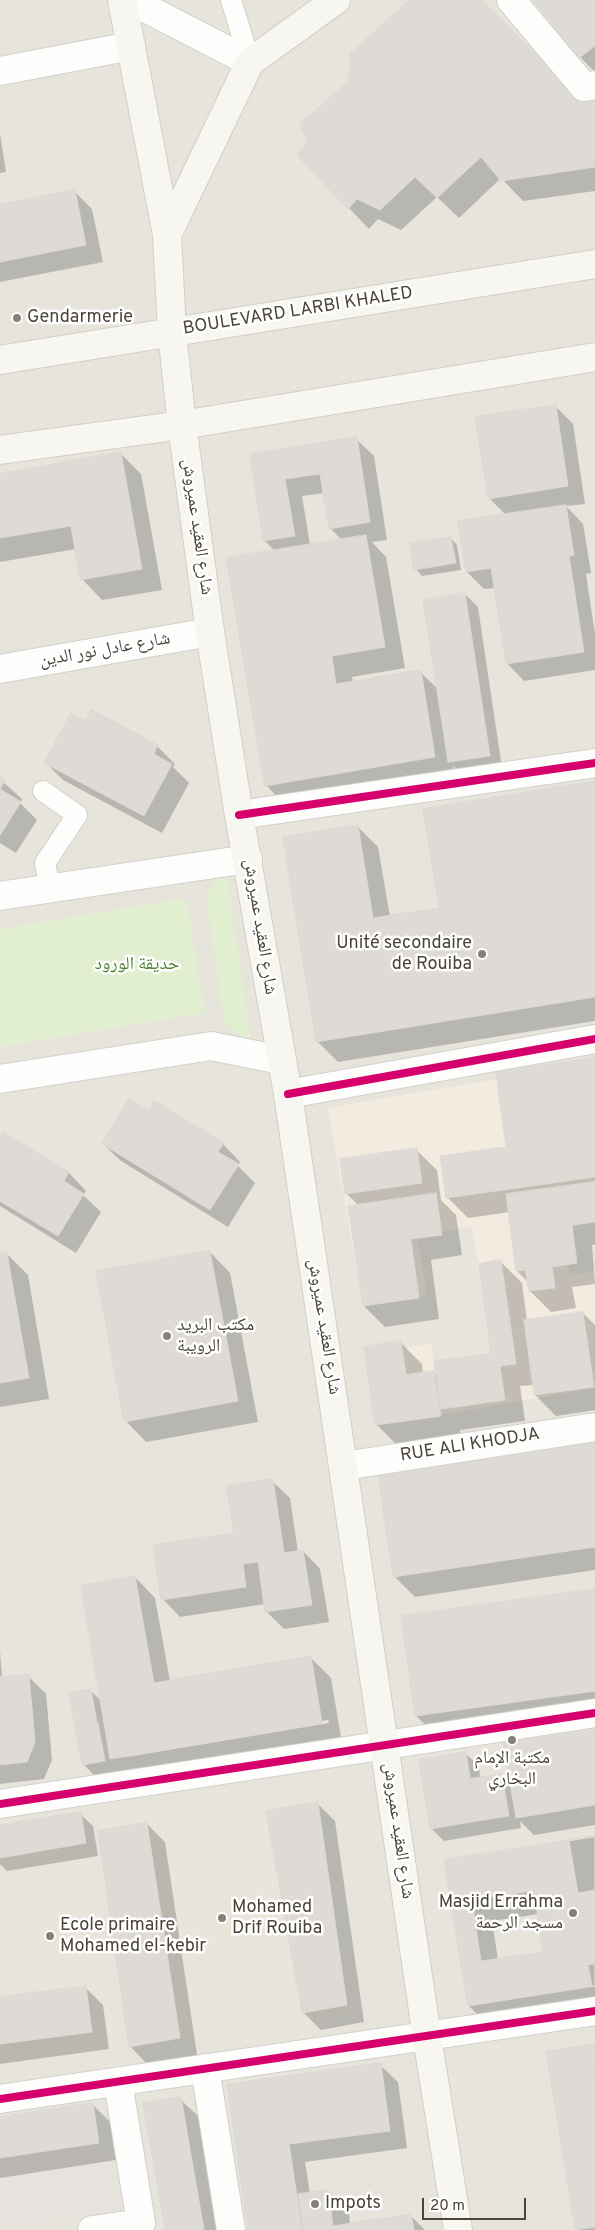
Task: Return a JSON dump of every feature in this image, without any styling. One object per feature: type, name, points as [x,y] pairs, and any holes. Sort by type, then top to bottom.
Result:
[{"type":"main road","name":"شارع العقيد عميروش","points":[[122,0],[167,234],[172,333],[182,425],[210,632],[239,815],[288,1094],[427,2037],[458,2230]]},
{"type":"main road","points":[[167,234],[250,62],[336,0]]},
{"type":"main road","name":"BOULEVARD LARBI KHALED","points":[[0,360],[595,264]]},
{"type":"main road","points":[[0,450],[182,425],[595,358]]},
{"type":"street","points":[[130,0],[250,62]]},
{"type":"street","points":[[511,0],[584,87],[595,85]]},
{"type":"street","points":[[0,71],[131,46]]},
{"type":"street","name":"شارع عادل نور الدين","points":[[0,669],[210,632]]},
{"type":"street","points":[[239,815],[595,763]]},
{"type":"street","points":[[0,896],[248,859]]},
{"type":"street","points":[[288,1094],[595,1039]]},
{"type":"street","points":[[0,1079],[211,1046],[281,1060]]},
{"type":"street","name":"RUE ALI KHODJA","points":[[344,1466],[595,1426]]},
{"type":"street","points":[[0,1804],[595,1713]]},
{"type":"street","points":[[0,2099],[595,2011]]},
{"type":"street","points":[[205,2068],[231,2230]]},
{"type":"street","points":[[92,2230],[140,2222],[118,2082]]},
{"type":"lane","points":[[231,0],[250,62]]},
{"type":"lane","points":[[43,792],[77,815],[45,863],[50,889]]},
{"type":"shaded area","points":[[0,0],[595,0],[595,2230],[0,2230]]},
{"type":"shaded area","points":[[595,1062],[595,1222],[562,1229],[570,1275],[595,1271],[595,1388],[385,1425],[372,1354],[431,1343],[434,1361],[493,1351],[472,1227],[417,1236],[427,1295],[363,1306],[328,1108]]},
{"type":"shaded area","name":"Mohamed Drif Rouiba","points":[[314,1781],[348,2016],[129,2047],[95,1812]]},
{"type":"shaded area","name":"Ecole primaire Mohamed el-kebir","points":[[81,1812],[117,2047],[0,2065],[0,1825]]},
{"type":"shaded area","points":[[103,2148],[112,2209],[0,2227],[0,2164]]},
{"type":"green space","points":[[223,871],[228,883],[251,1043],[224,1024],[206,897],[214,882]]},
{"type":"green space","name":"حديقة الورود","points":[[186,898],[205,1013],[0,1047],[0,929]]},
{"type":"building","points":[[410,0],[482,0],[581,100],[595,98],[595,167],[501,181],[481,157],[437,198],[415,177],[380,210],[357,199],[348,209],[297,155],[308,142],[300,124],[349,81],[350,54]]},
{"type":"building","points":[[533,0],[595,0],[595,46],[579,58]]},
{"type":"building","points":[[75,190],[86,245],[0,262],[0,205]]},
{"type":"building","points":[[556,405],[568,486],[488,499],[475,417]]},
{"type":"building","points":[[357,437],[370,522],[329,529],[320,474],[285,479],[295,536],[263,541],[250,454]]},
{"type":"building","points":[[121,452],[142,569],[80,580],[71,526],[0,538],[0,474]]},
{"type":"building","points":[[566,505],[574,555],[466,572],[458,521]]},
{"type":"building","points":[[366,535],[385,647],[332,656],[336,684],[421,670],[435,757],[265,786],[226,558]]},
{"type":"building","points":[[451,537],[456,563],[414,570],[410,543]]},
{"type":"building","points":[[569,556],[584,652],[506,664],[491,568]]},
{"type":"building","points":[[465,593],[490,756],[448,762],[423,600]]},
{"type":"building","points":[[92,710],[158,745],[154,754],[172,764],[144,816],[44,763],[71,713],[86,721]]},
{"type":"building","points":[[0,777],[5,781],[0,789]]},
{"type":"building","points":[[595,781],[595,997],[316,1042],[283,837],[358,825],[373,918],[439,908],[423,809]]},
{"type":"building","points":[[0,789],[21,802],[0,835]]},
{"type":"building","points":[[595,1058],[595,1177],[446,1198],[440,1156],[506,1147],[496,1072]]},
{"type":"building","points":[[129,1099],[149,1110],[154,1101],[224,1143],[218,1152],[239,1164],[210,1210],[102,1144]]},
{"type":"building","points":[[3,1132],[69,1172],[64,1181],[84,1194],[58,1236],[0,1201],[0,1136]]},
{"type":"building","points":[[417,1148],[422,1183],[345,1194],[340,1159]]},
{"type":"building","points":[[595,1182],[595,1222],[572,1225],[577,1263],[552,1267],[555,1288],[529,1291],[525,1270],[516,1271],[506,1194]]},
{"type":"building","points":[[436,1193],[442,1235],[411,1239],[405,1198]]},
{"type":"building","points":[[405,1198],[419,1298],[363,1306],[348,1206]]},
{"type":"building","name":"مكتب البريد الرويبة","points":[[210,1251],[238,1401],[124,1422],[96,1271]]},
{"type":"building","points":[[7,1253],[29,1378],[0,1383],[0,1254]]},
{"type":"building","points":[[501,1260],[516,1364],[500,1366],[505,1400],[441,1409],[434,1361],[491,1353],[479,1264]]},
{"type":"building","points":[[583,1312],[594,1387],[534,1395],[524,1320]]},
{"type":"building","points":[[401,1341],[413,1420],[375,1425],[364,1347]]},
{"type":"building","points":[[434,1371],[441,1416],[413,1420],[406,1375]]},
{"type":"building","points":[[595,1443],[595,1547],[393,1577],[378,1474]]},
{"type":"building","points":[[273,1479],[284,1553],[303,1550],[312,1605],[265,1612],[258,1562],[243,1564],[246,1587],[161,1600],[153,1545],[234,1533],[226,1486]]},
{"type":"building","points":[[135,1576],[154,1683],[311,1656],[322,1723],[110,1759],[81,1586]]},
{"type":"building","points":[[595,1589],[595,1691],[415,1716],[401,1616]]},
{"type":"building","points":[[29,1675],[35,1742],[27,1762],[0,1765],[0,1677]]},
{"type":"building","points":[[91,1689],[97,1723],[75,1727],[69,1693]]},
{"type":"building","points":[[98,1723],[105,1761],[82,1765],[75,1727]]},
{"type":"building","points":[[595,1729],[595,1805],[516,1818],[503,1744]]},
{"type":"building","points":[[466,1752],[477,1821],[430,1829],[419,1760]]},
{"type":"building","points":[[502,1774],[509,1816],[477,1821],[470,1779]]},
{"type":"building","points":[[318,1802],[347,2005],[302,2013],[266,1811]]},
{"type":"building","points":[[81,1812],[86,1843],[0,1858],[0,1825]]},
{"type":"building","points":[[147,1823],[180,2038],[129,2047],[98,1831]]},
{"type":"building","points":[[595,1836],[595,1986],[468,2006],[444,1860]],"holes":[[[534,1891],[543,1952],[481,1961],[472,1900]]]},
{"type":"building","points":[[595,1836],[595,1890],[578,1893],[569,1840]]},
{"type":"building","points":[[595,1964],[595,1986],[592,1986],[588,1965]]},
{"type":"building","points":[[86,1986],[92,2032],[0,2044],[0,1997]]},
{"type":"building","points":[[589,2045],[595,2045],[595,2083]]},
{"type":"building","points":[[589,2045],[595,2083],[595,2227],[575,2230],[546,2052]]},
{"type":"building","points":[[381,2063],[390,2131],[289,2144],[279,2077]]},
{"type":"building","points":[[279,2077],[302,2230],[248,2230],[227,2085]]},
{"type":"building","points":[[181,2097],[204,2230],[162,2230],[165,2229],[143,2104]]},
{"type":"building","points":[[93,2103],[99,2143],[0,2158],[0,2117]]},
{"type":"building","name":"Impots","points":[[328,2190],[333,2226],[411,2214],[414,2230],[303,2230],[298,2194]]},
{"type":"cycle path","points":[[239,815],[595,763]]},
{"type":"cycle path","points":[[288,1094],[595,1039]]},
{"type":"cycle path","points":[[0,1804],[595,1713]]},
{"type":"cycle path","points":[[0,2099],[595,2011]]},
{"type":"place","name":"Gendarmerie","points":[[17,318]]},
{"type":"place","name":"Unité secondaire de Rouiba","points":[[482,954]]},
{"type":"place","name":"مكتب البريد الرويبة","points":[[167,1336]]},
{"type":"place","name":"مكتبة الإمام البخاري","points":[[512,1740]]},
{"type":"place","name":"Masjid Errahma مسجد الرحمة","points":[[573,1913]]},
{"type":"place","name":"Mohamed Drif Rouiba","points":[[222,1918]]},
{"type":"place","name":"Ecole primaire Mohamed el-kebir","points":[[50,1936]]},
{"type":"place","name":"Impots","points":[[315,2204]]}]
